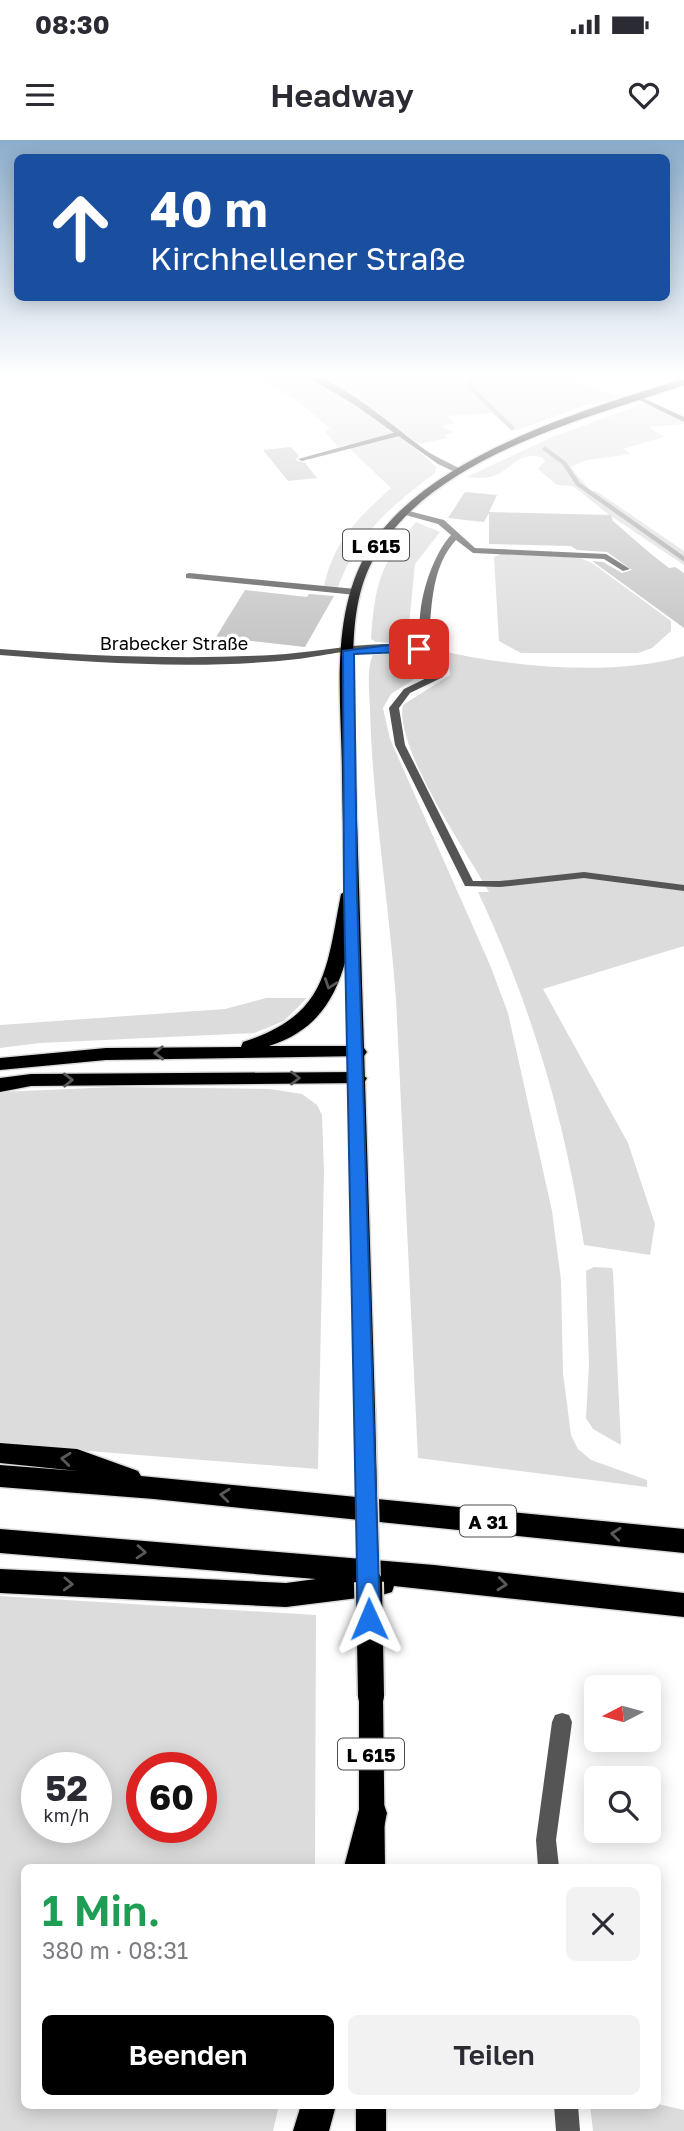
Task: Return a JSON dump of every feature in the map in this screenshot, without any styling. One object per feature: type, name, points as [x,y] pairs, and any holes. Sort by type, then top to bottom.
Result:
[{"type":"highway","points":[[227,1051],[257,1044],[293,1030],[316,1010],[327,995],[334,974],[350,894]]},
{"type":"highway","points":[[0,1064],[106,1054],[356,1052]]},
{"type":"highway","points":[[0,1085],[31,1080],[357,1078]]},
{"type":"highway","points":[[0,1453],[77,1460],[154,1488]]},
{"type":"highway","name":"A 31","points":[[0,1476],[154,1488],[684,1541]]},
{"type":"highway","points":[[0,1541],[434,1577],[684,1605]]},
{"type":"highway","points":[[0,1581],[286,1595],[434,1577]]},
{"type":"highway","points":[[361,1864],[372,1813]]},
{"type":"highway","points":[[311,2131],[318,2109]]},
{"type":"main road","name":"L 615","points":[[372,1864],[365,1408],[350,894],[349,651],[356,592],[374,547],[405,512],[470,466]]},
{"type":"main road","points":[[371,2109],[371,2131]]},
{"type":"street","points":[[446,466],[460,471]]},
{"type":"street","points":[[405,512],[441,522],[473,550],[607,556],[626,569]]},
{"type":"street","points":[[424,636],[429,585],[445,546],[456,535]]},
{"type":"street","points":[[189,576],[356,592]]},
{"type":"street","name":"Brabecker Straße","points":[[0,652],[109,659],[188,659],[316,656],[397,647],[419,649],[433,656],[441,666],[440,675],[407,691],[394,708],[400,745],[468,884],[500,884],[584,875],[684,888]]},
{"type":"street","points":[[548,1864],[546,1840],[562,1722]]},
{"type":"street","points":[[566,2109],[568,2131]]},
{"type":"shaded area","points":[[368,466],[436,467],[435,473],[377,522],[356,551],[338,587],[324,586],[334,556],[348,532],[391,488]]},
{"type":"shaded area","points":[[491,466],[510,466],[493,476],[467,477]]},
{"type":"shaded area","points":[[541,466],[573,466],[570,467],[591,491],[596,491],[684,551],[684,565],[608,514],[573,486],[557,485],[538,469]]},
{"type":"shaded area","points":[[416,522],[440,532],[415,564],[407,644],[376,642],[371,639],[375,603],[382,576],[394,551]]},
{"type":"shaded area","points":[[501,554],[578,557],[592,563],[671,621],[671,631],[652,648],[638,653],[521,653],[499,641],[494,557]]},
{"type":"shaded area","points":[[438,650],[529,665],[594,668],[656,662],[684,656],[684,946],[543,989],[628,1143],[655,1224],[650,1255],[584,1245],[567,1153],[544,1065],[515,978],[478,892],[489,892],[434,799],[409,746],[403,723],[403,705],[450,675],[449,662]]},
{"type":"shaded area","points":[[405,651],[424,657],[430,669],[391,694],[383,708],[390,739],[490,965],[508,1013],[552,1211],[561,1280],[563,1373],[571,1435],[578,1449],[591,1460],[647,1480],[647,1487],[418,1458],[396,999],[374,784],[369,683],[373,655]]},
{"type":"shaded area","points":[[266,998],[307,998],[284,1021],[254,1033],[40,1043],[0,1048],[0,1025],[225,1009]]},
{"type":"shaded area","points":[[115,1087],[270,1089],[302,1094],[317,1105],[322,1115],[324,1171],[318,1469],[0,1444],[0,1092]]},
{"type":"shaded area","points":[[594,1267],[612,1268],[613,1272],[621,1445],[593,1429],[586,1418],[589,1365],[586,1271]]},
{"type":"shaded area","points":[[0,1596],[316,1615],[315,1864],[21,1864],[21,2109],[278,2109],[273,2131],[0,2131]]},
{"type":"shaded area","points":[[661,2105],[684,2110],[684,2131],[593,2131],[590,2109],[661,2109]]},
{"type":"building","points":[[276,466],[307,466],[317,478],[288,481]]},
{"type":"building","points":[[465,492],[497,495],[489,512],[611,515],[613,521],[651,554],[669,568],[675,567],[684,573],[684,628],[592,561],[603,562],[622,573],[632,570],[607,552],[577,550],[571,546],[489,544],[489,513],[484,522],[448,518]]},
{"type":"building","points":[[245,590],[307,597],[309,594],[334,596],[305,647],[216,637]]},
{"type":"waterway","points":[[566,466],[578,484],[684,559]]},
{"type":"route","points":[[369,1619],[357,1078],[350,894],[349,651],[397,647],[419,649]]}]
